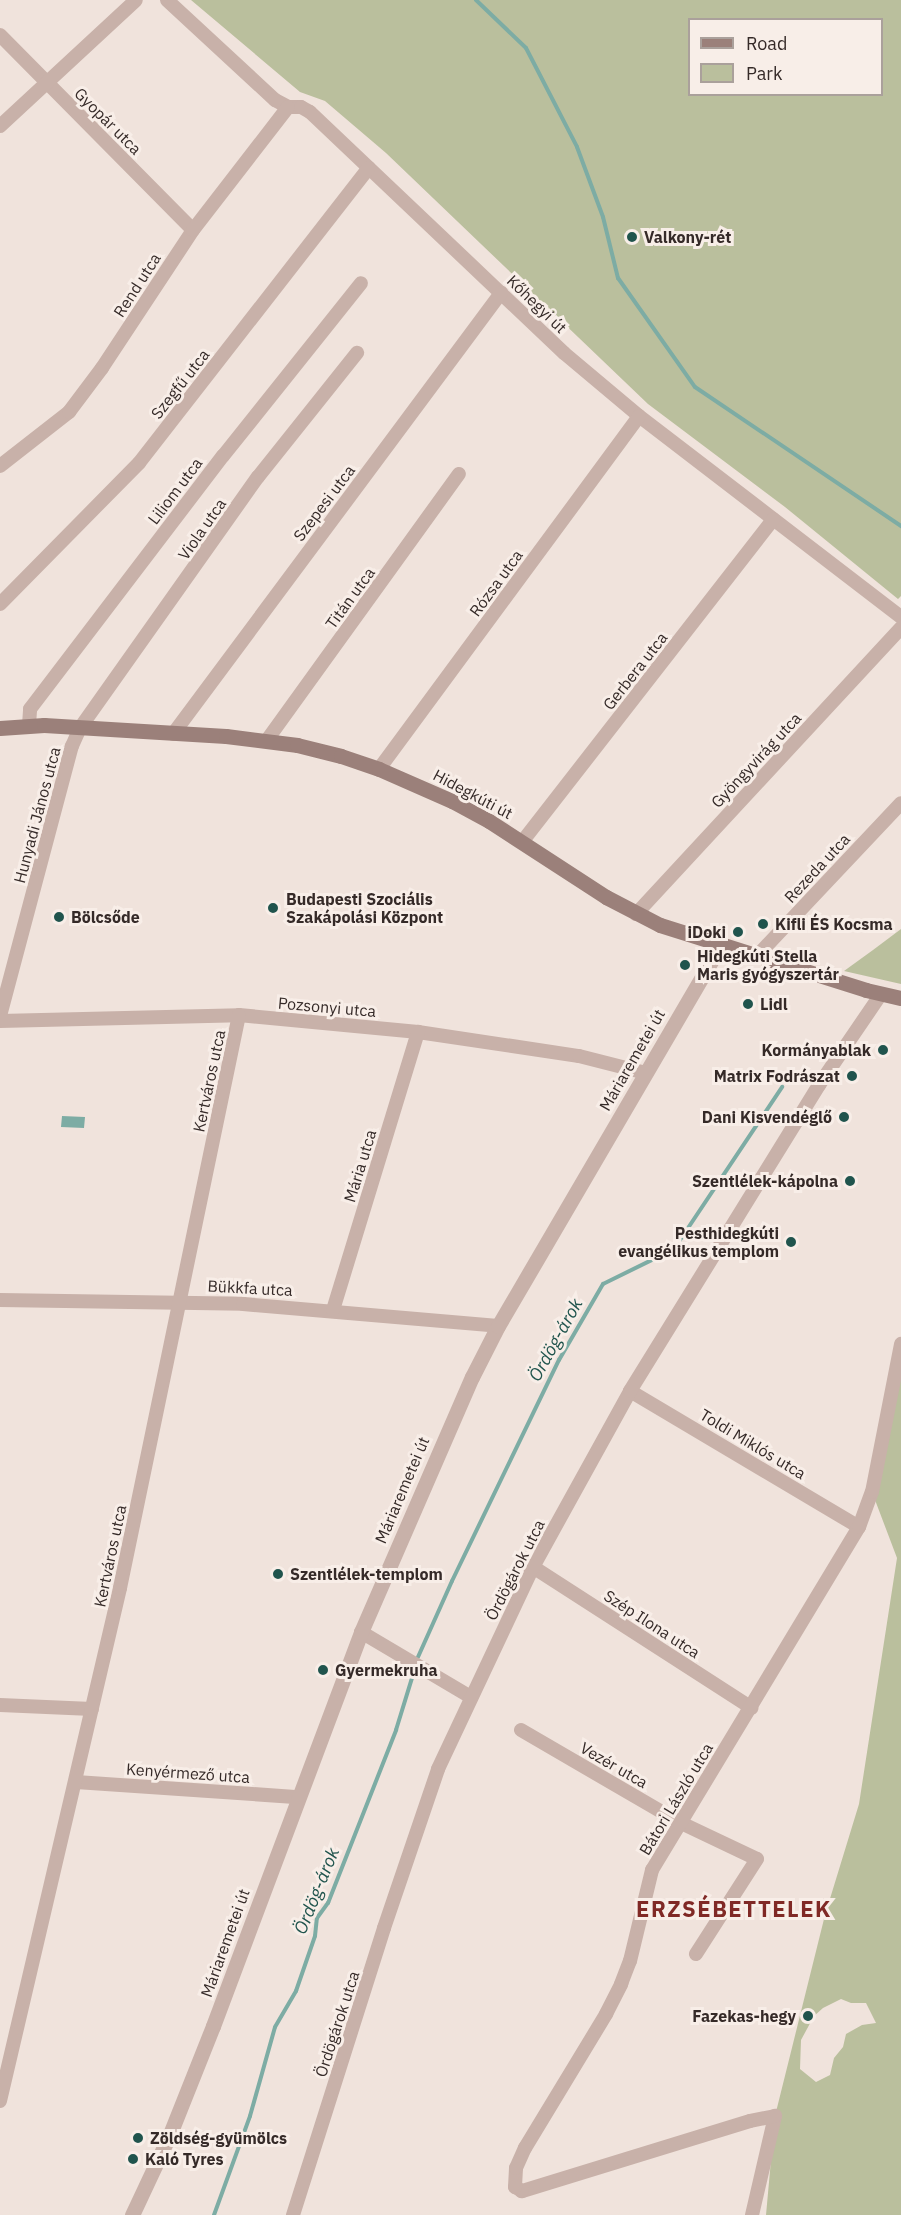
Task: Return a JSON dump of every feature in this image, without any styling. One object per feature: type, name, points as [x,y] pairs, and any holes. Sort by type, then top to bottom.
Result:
[{"type":"main road","name":"Hidegkúti út","points":[[0,728],[29,725],[267,740],[341,756],[379,769],[452,801],[636,914],[720,945],[901,998]]},
{"type":"street","points":[[0,126],[136,0]]},
{"type":"street","name":"Kőhegyi út","points":[[167,0],[275,100],[288,107],[301,107],[310,112],[564,353],[639,416],[901,617]]},
{"type":"street","name":"Gyopár utca","points":[[0,35],[193,230]]},
{"type":"street","name":"Rend utca","points":[[0,466],[69,412],[102,368],[193,230],[288,107]]},
{"type":"street","name":"Szegfű utca","points":[[0,604],[139,463],[369,168]]},
{"type":"street","name":"Liliom utca","points":[[29,725],[30,709],[223,456],[361,283]]},
{"type":"street","name":"Szepesi utca","points":[[173,734],[501,293]]},
{"type":"street","name":"Viola utca","points":[[80,728],[258,477],[357,353]]},
{"type":"street","name":"Rózsa utca","points":[[379,769],[639,416]]},
{"type":"street","name":"Titán utca","points":[[267,740],[459,474]]},
{"type":"street","name":"Gerbera utca","points":[[522,842],[773,519]]},
{"type":"street","name":"Gyöngyvirág utca","points":[[636,914],[901,628]]},
{"type":"street","name":"Hunyadi János utca","points":[[0,1016],[72,746],[80,728]]},
{"type":"street","name":"Rezeda utca","points":[[757,956],[901,803]]},
{"type":"street","name":"Máriaremetei út","points":[[132,2215],[170,2134],[213,2026],[361,1632],[449,1427],[498,1326],[720,945]]},
{"type":"street","name":"Ördögárok utca","points":[[293,2215],[430,1792],[471,1697],[533,1567],[630,1391],[819,1085],[881,994]]},
{"type":"street","name":"Pozsonyi utca","points":[[0,1021],[239,1016],[418,1032],[579,1056],[646,1073]]},
{"type":"street","name":"Kertváros utca","points":[[0,2101],[76,1782],[181,1302],[239,1016]]},
{"type":"street","name":"Mária utca","points":[[333,1310],[418,1032]]},
{"type":"street","name":"Bükkfa utca","points":[[0,1300],[181,1302],[333,1310],[498,1326]]},
{"type":"street","name":"Bátori László utca","points":[[752,2215],[775,2116],[750,2121],[522,2191],[515,2187],[516,2168],[525,2148],[606,2014],[621,1984],[630,1961],[652,1870],[679,1822],[752,1708],[859,1527],[872,1492],[901,1344]]},
{"type":"street","name":"Toldi Miklós utca","points":[[630,1391],[859,1527]]},
{"type":"street","name":"Szép Ilona utca","points":[[533,1567],[752,1708]]},
{"type":"street","points":[[361,1632],[471,1697]]},
{"type":"street","points":[[0,1705],[92,1709]]},
{"type":"street","name":"Vezér utca","points":[[520,1730],[679,1822],[757,1859],[696,1954]]},
{"type":"street","name":"Kenyérmező utca","points":[[76,1782],[298,1797]]},
{"type":"green space","points":[[191,0],[901,0],[901,596],[898,599],[785,507],[648,404],[386,153],[325,101],[300,92]]},
{"type":"green space","points":[[901,929],[901,984],[844,971],[873,950]]},
{"type":"green space","points":[[901,1360],[901,2215],[766,2215],[775,2116],[825,1915],[859,1804],[897,1558],[872,1492]],"holes":[[[841,1999],[851,2003],[866,2003],[876,2023],[862,2025],[846,2034],[843,2047],[834,2058],[830,2075],[816,2082],[800,2069],[801,2040],[814,2016],[823,2008]]]},
{"type":"water","points":[[62,1116],[85,1117],[84,1128],[61,1127]]},
{"type":"waterway","points":[[476,0],[526,48],[577,147],[603,217],[618,278],[695,387],[901,526]]},
{"type":"waterway","name":"Ördög-árok","points":[[418,1657],[452,1581],[559,1360],[603,1284],[674,1249],[782,1087]]},
{"type":"waterway","name":"Ördög-árok","points":[[214,2215],[250,2116],[275,2027],[296,1991],[315,1936],[317,1918],[328,1903],[396,1730],[412,1678]]},
{"type":"place","name":"Valkony-rét","points":[[632,237]]},
{"type":"place","name":"Budapesti Szociális Szakápolási Központ","points":[[273,908]]},
{"type":"place","name":"Bölcsőde","points":[[59,917]]},
{"type":"place","name":"Kifli ÉS Kocsma","points":[[763,924]]},
{"type":"place","name":"iDoki","points":[[738,932]]},
{"type":"place","name":"Hidegkúti Stella Maris gyógyszertár","points":[[685,965]]},
{"type":"place","name":"Lidl","points":[[748,1004]]},
{"type":"place","name":"Kormányablak","points":[[883,1050]]},
{"type":"place","name":"Matrix Fodrászat","points":[[852,1076]]},
{"type":"place","name":"Dani Kisvendéglő","points":[[844,1117]]},
{"type":"place","name":"Szentlélek-kápolna","points":[[850,1181]]},
{"type":"place","name":"Pesthidegkúti evangélikus templom","points":[[791,1242]]},
{"type":"place","name":"Szentlélek-templom","points":[[278,1574]]},
{"type":"place","name":"Gyermekruha","points":[[323,1670]]},
{"type":"place","name":"Fazekas-hegy","points":[[808,2016]]},
{"type":"place","name":"Zöldség-gyümölcs","points":[[138,2138]]},
{"type":"place","name":"Kaló Tyres","points":[[133,2159]]},
{"type":"district","name":"ERZSÉBETTELEK","points":[[734,1909]]}]
